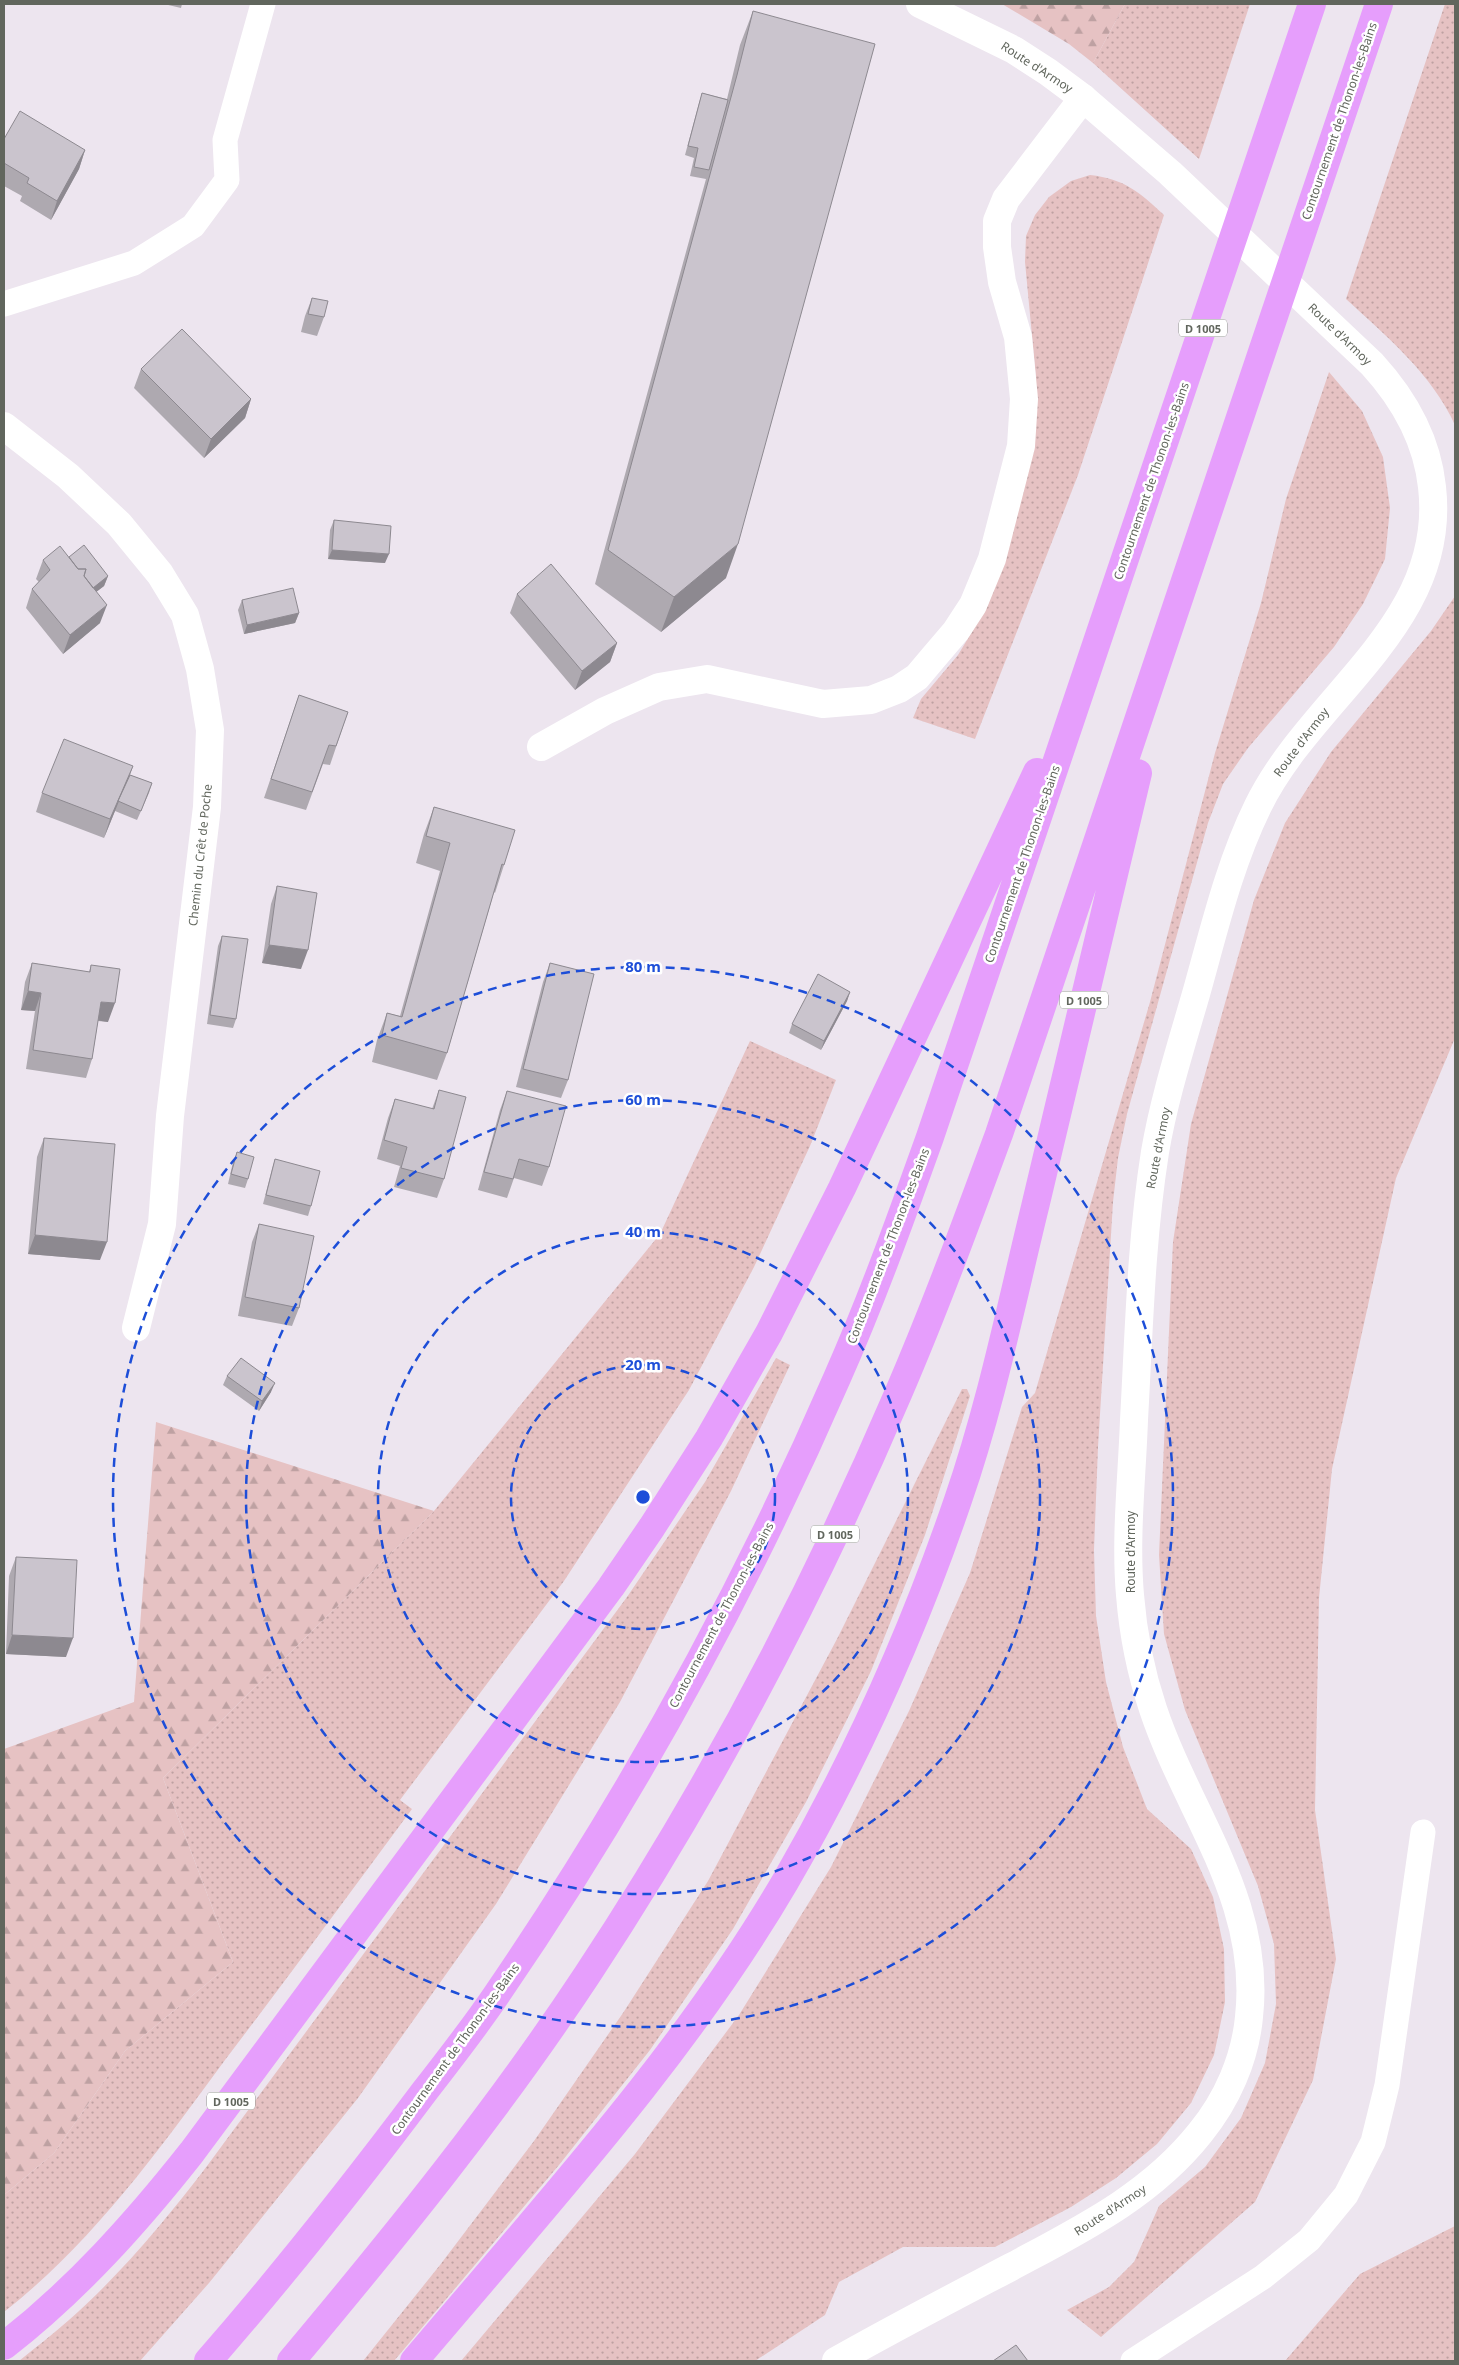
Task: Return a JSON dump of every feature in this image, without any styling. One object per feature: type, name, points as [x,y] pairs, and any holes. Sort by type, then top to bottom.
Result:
[{"type":"highway","name":"Contournement de Thonon-les-Bains","points":[[208,2361],[354,2186],[496,1995],[606,1824],[690,1678],[757,1548],[838,1378],[888,1254],[930,1137],[1312,4]]},
{"type":"highway","name":"Contournement de Thonon-les-Bains","points":[[291,2361],[385,2248],[483,2122],[587,1975],[682,1822],[762,1677],[838,1527],[898,1395],[961,1239],[1000,1134],[1379,4]]},
{"type":"highway","name":"D 1005","points":[[414,2361],[632,2102],[724,1977],[785,1882],[816,1825],[858,1744],[898,1655],[959,1499],[990,1395],[1178,604]]},
{"type":"highway","name":"D 1005","points":[[4,2346],[57,2301],[106,2255],[151,2205],[574,1638],[652,1527],[709,1438],[770,1333],[846,1180],[1094,653]]},
{"type":"main road","name":"Route d'Armoy","points":[[836,2361],[1080,2230],[1119,2207],[1153,2182],[1181,2156],[1204,2129],[1238,2068],[1248,2033],[1252,1998],[1251,1962],[1245,1927],[1224,1866],[1175,1764],[1153,1709],[1138,1651],[1130,1592],[1129,1533],[1142,1264],[1147,1203],[1157,1143],[1212,938],[1246,830],[1262,796],[1282,764],[1387,636],[1404,612],[1418,585],[1428,557],[1433,527],[1434,497],[1430,467],[1421,439],[1408,411],[1392,386],[1170,173],[1083,98],[1014,50],[920,4]]},
{"type":"main road","points":[[541,747],[604,711],[659,687],[707,678],[823,704],[871,700],[899,689],[916,677],[956,631],[973,605],[992,559],[1021,446],[1024,399],[1018,337],[1002,282],[997,247],[997,221],[1006,199],[1083,98]]},
{"type":"main road","name":"Chemin du Crêt de Poche","points":[[4,426],[68,476],[119,524],[160,574],[185,615],[200,669],[210,730],[207,807],[170,1116],[162,1224],[136,1328]]},
{"type":"lane","points":[[4,304],[134,263],[193,226],[227,180],[225,140],[263,4]]},
{"type":"lane","points":[[1133,2361],[1263,2276],[1309,2240],[1346,2195],[1373,2142],[1387,2085],[1423,1832]]},
{"type":"green space","points":[[1002,4],[1125,4],[1093,63],[1069,44]]},
{"type":"green space","points":[[1125,4],[1250,4],[1199,159],[1093,63]]},
{"type":"green space","points":[[1445,4],[1455,4],[1455,425],[1434,389],[1421,373],[1392,342],[1346,299]]},
{"type":"green space","points":[[1090,175],[1122,183],[1139,193],[1164,215],[1078,475],[975,739],[913,718],[921,699],[958,655],[988,605],[1023,493],[1034,436],[1036,378],[1025,262],[1026,236],[1035,215],[1049,197],[1071,181]]},
{"type":"green space","points":[[1329,372],[1362,411],[1383,457],[1390,508],[1385,559],[1363,604],[1334,647],[1248,748],[1223,784],[1208,823],[1127,1114],[1118,1158],[1113,1202],[1098,1447],[1094,1550],[1096,1616],[1106,1682],[1123,1747],[1147,1809],[1191,1849],[1213,1897],[1224,1949],[1225,2002],[1214,2055],[1191,2103],[1157,2144],[1116,2178],[1071,2207],[995,2247],[903,2247],[839,2282],[825,2315],[755,2361],[461,2361],[635,2154],[739,2015],[831,1867],[909,1711],[970,1573],[1022,1407],[1035,1393],[1150,1002],[1215,753],[1261,603],[1286,499]]},
{"type":"green space","points":[[1455,596],[1455,1038],[1396,1178],[1332,1469],[1319,1598],[1315,1810],[1336,1959],[1313,2080],[1255,2202],[1101,2337],[1067,2310],[1109,2287],[1134,2262],[1159,2206],[1205,2167],[1241,2118],[1265,2063],[1276,2004],[1274,1944],[1258,1886],[1185,1710],[1164,1634],[1159,1555],[1173,1242],[1191,1124],[1254,900],[1285,823],[1331,752],[1431,631]]},
{"type":"green space","points":[[750,1041],[836,1080],[810,1146],[754,1267],[689,1390],[564,1581],[400,1800],[412,1809],[319,1935],[175,2128],[123,2194],[67,2256],[4,2312],[4,2195],[54,2153],[125,2051],[233,1962],[163,1778],[434,1511],[660,1234]]},
{"type":"green space","points":[[776,1358],[790,1365],[731,1491],[620,1702],[496,1904],[358,2098],[209,2283],[140,2361],[19,2361],[69,2320],[107,2284],[159,2227],[207,2166],[627,1597],[705,1482]]},
{"type":"green space","points":[[962,1389],[967,1389],[970,1396],[925,1535],[871,1671],[806,1802],[733,1929],[650,2050],[559,2165],[394,2361],[363,2361],[440,2265],[534,2141],[623,2013],[708,1881],[837,1639]]},
{"type":"green space","points":[[156,1422],[434,1511],[163,1778],[233,1962],[125,2051],[54,2153],[4,2195],[4,1749],[134,1702]]},
{"type":"green space","points":[[1455,2226],[1455,2361],[1285,2361],[1360,2274]]},
{"type":"building","points":[[753,11],[875,44],[738,544],[674,597],[608,550]]},
{"type":"building","points":[[702,93],[728,100],[709,170],[694,167],[698,148],[688,146]]},
{"type":"building","points":[[20,111],[85,150],[57,201],[27,183],[29,178],[4,163],[4,139]]},
{"type":"building","points":[[312,298],[328,301],[324,317],[308,314]]},
{"type":"building","points":[[182,329],[251,399],[211,439],[141,369]]},
{"type":"building","points":[[334,520],[391,526],[389,554],[332,550]]},
{"type":"building","points":[[84,545],[108,576],[93,588],[84,576],[86,569],[78,569],[69,557]]},
{"type":"building","points":[[60,546],[78,569],[86,569],[84,576],[107,605],[70,635],[32,589],[50,570],[43,560]]},
{"type":"building","points":[[551,564],[617,643],[582,671],[517,594]]},
{"type":"building","points":[[293,588],[299,613],[247,625],[242,600]]},
{"type":"building","points":[[299,695],[348,712],[336,746],[329,745],[312,792],[271,779]]},
{"type":"building","points":[[64,739],[133,766],[110,819],[42,793]]},
{"type":"building","points":[[130,775],[152,783],[141,811],[118,801]]},
{"type":"building","points":[[434,807],[515,830],[504,865],[502,864],[447,1053],[382,1035],[387,1013],[402,1017],[450,843],[426,836]]},
{"type":"building","points":[[277,886],[317,893],[308,950],[269,945]]},
{"type":"building","points":[[222,936],[248,939],[236,1019],[210,1015]]},
{"type":"building","points":[[32,963],[90,972],[91,965],[120,969],[115,1003],[101,1002],[92,1059],[33,1050],[41,993],[28,991]]},
{"type":"building","points":[[550,963],[594,974],[568,1080],[523,1069]]},
{"type":"building","points":[[818,974],[850,992],[824,1041],[792,1024]]},
{"type":"building","points":[[439,1090],[466,1097],[444,1179],[401,1168],[407,1147],[384,1140],[395,1099],[434,1109]]},
{"type":"building","points":[[507,1091],[566,1106],[549,1167],[519,1159],[513,1179],[484,1172]]},
{"type":"building","points":[[44,1138],[115,1144],[107,1242],[35,1235]]},
{"type":"building","points":[[237,1152],[254,1157],[248,1179],[231,1174]]},
{"type":"building","points":[[275,1159],[320,1171],[311,1206],[266,1195]]},
{"type":"building","points":[[259,1224],[314,1236],[299,1308],[245,1297]]},
{"type":"building","points":[[241,1358],[275,1383],[262,1401],[227,1376]]},
{"type":"building","points":[[16,1557],[77,1560],[73,1638],[12,1635]]},
{"type":"building","points":[[1016,2345],[1028,2361],[993,2361]]}]
